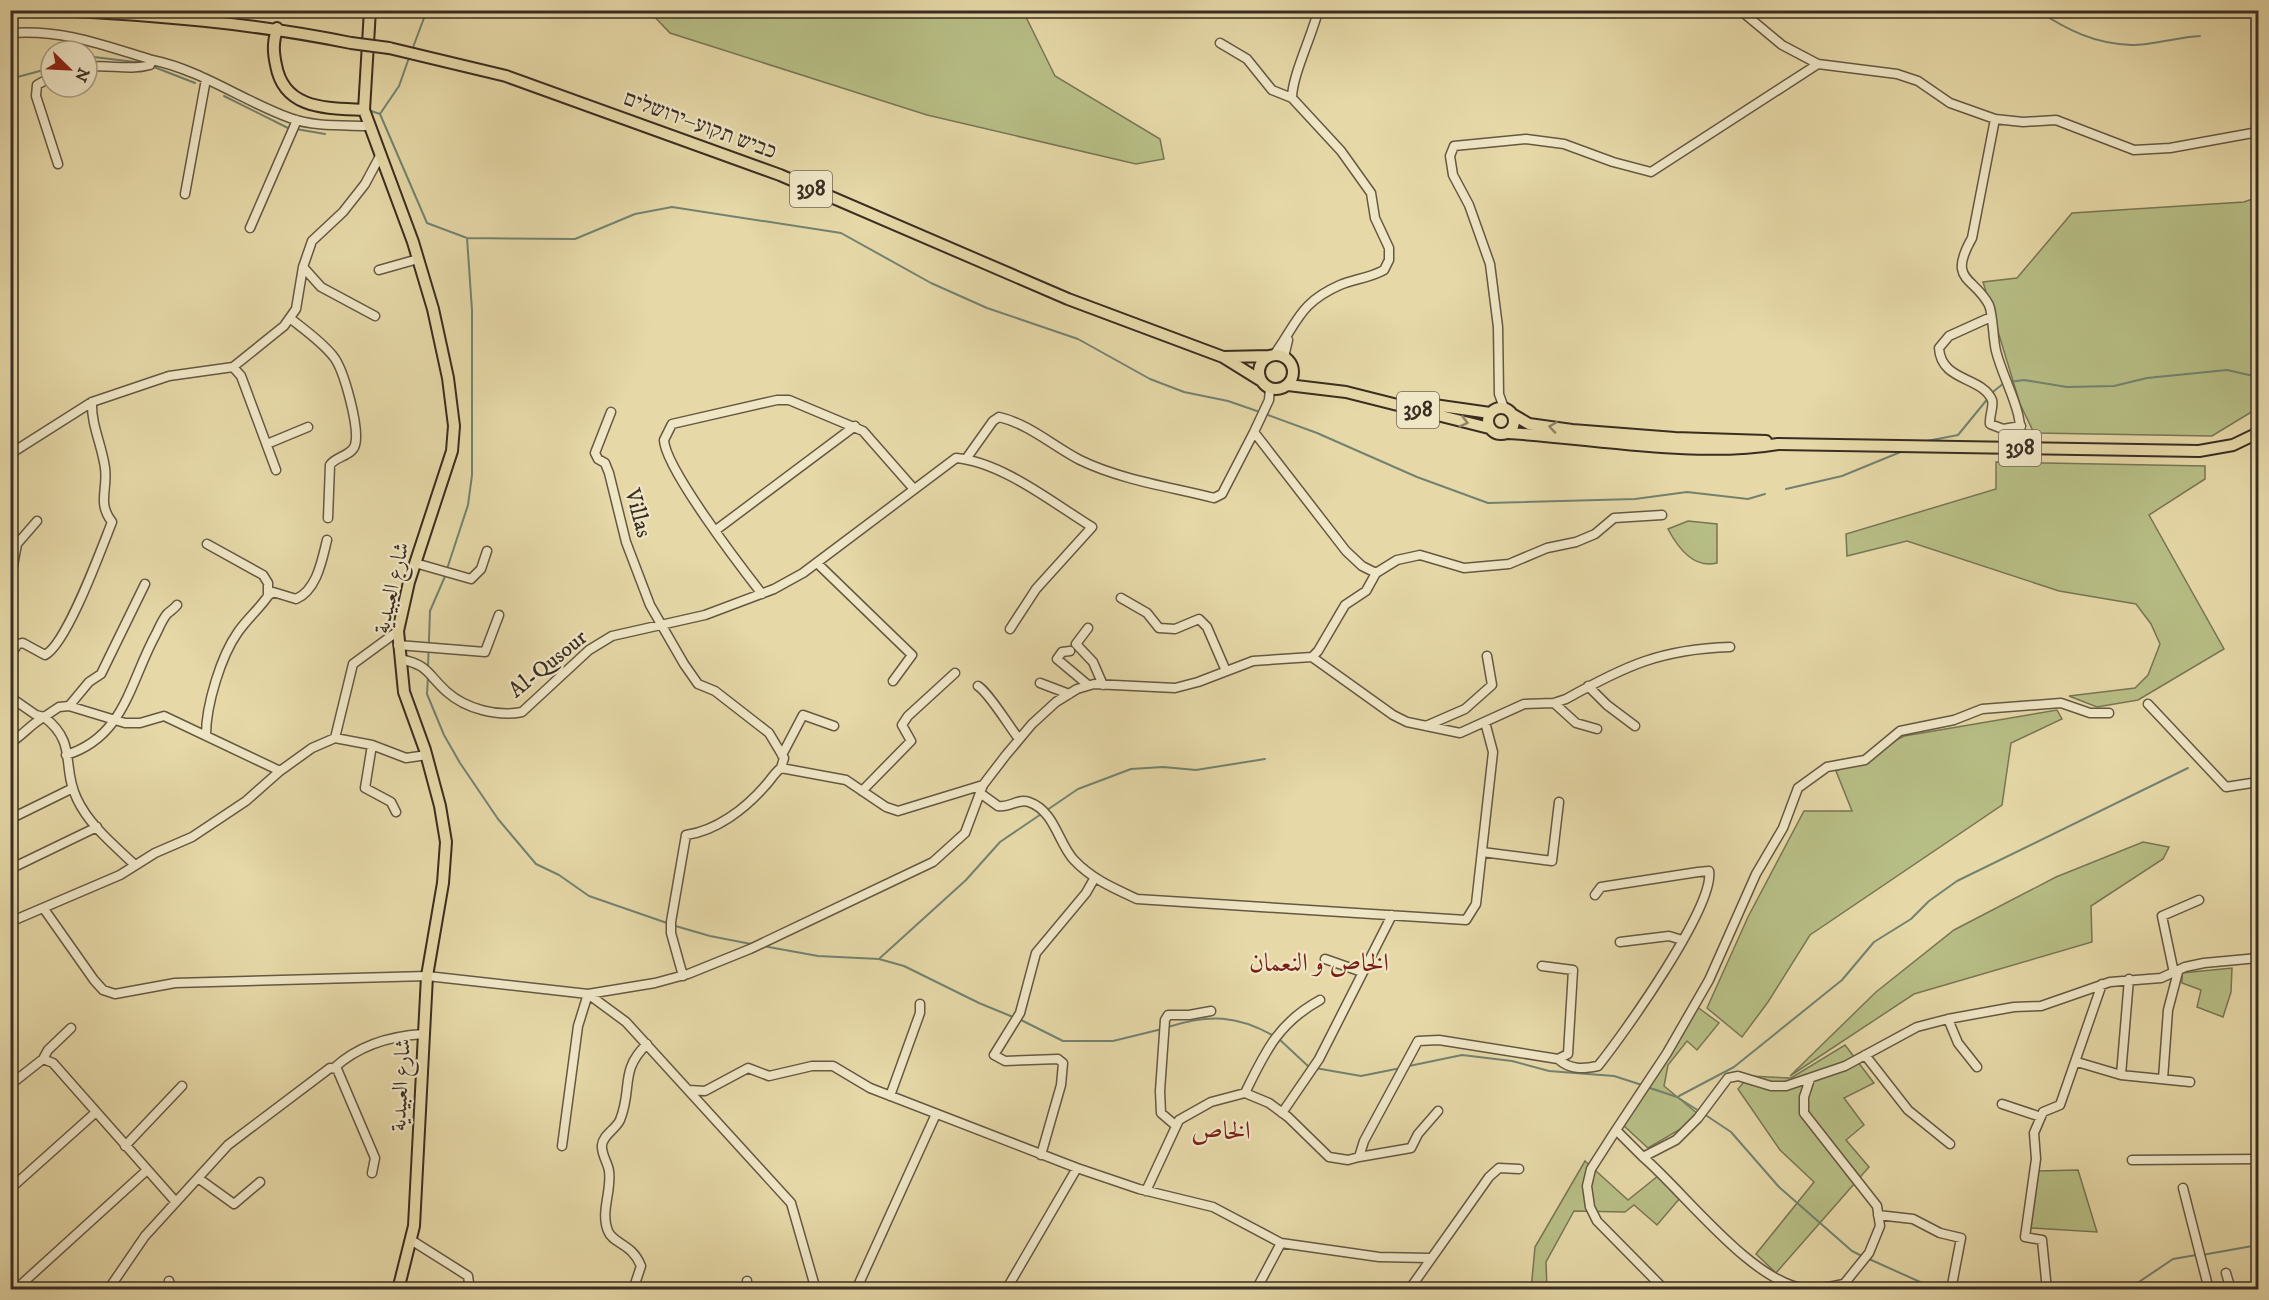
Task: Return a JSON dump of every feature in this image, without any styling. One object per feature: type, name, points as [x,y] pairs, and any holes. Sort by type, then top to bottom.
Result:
[{"type":"main road","name":"398","points":[[54,10],[164,16],[277,28]]},
{"type":"main road","name":"شارع العبيدية","points":[[370,10],[364,110],[418,259],[443,355],[454,426],[452,451],[415,563],[398,631],[404,693],[427,755],[446,842],[443,884],[427,976],[416,1192],[411,1240],[398,1290]]},
{"type":"main road","name":"כביש תקוע–ירושלים","points":[[277,28],[389,48],[506,76],[780,175],[1068,299],[1222,357]]},
{"type":"main road","points":[[277,28],[272,46],[278,76],[289,93],[298,101],[320,107],[364,110]]},
{"type":"main road","name":"398","points":[[1222,357],[1276,356],[1323,387]]},
{"type":"main road","points":[[1260,381],[1258,369],[1276,356]]},
{"type":"main road","name":"398","points":[[1222,357],[1270,388],[1278,390],[1288,385],[1323,387],[1489,428],[1498,434],[1763,441],[1778,444],[2199,451],[2233,445],[2259,433]]},
{"type":"main road","points":[[1288,385],[1293,369]]},
{"type":"main road","name":"398","points":[[1346,392],[1490,413],[1508,411],[1529,424],[1602,437]]},
{"type":"main road","points":[[1508,411],[1514,424],[1508,433]]},
{"type":"main road","points":[[1489,428],[1490,413]]},
{"type":"street","points":[[1740,10],[1782,45],[1818,64],[1897,74],[1918,81],[1950,103],[1995,119],[2023,122],[2056,120],[2134,150],[2170,148],[2259,132]]},
{"type":"street","points":[[1292,98],[1292,86],[1310,42],[1318,11]]},
{"type":"street","points":[[10,33],[51,32],[69,35],[177,65],[297,120],[318,125],[369,126]]},
{"type":"street","points":[[1221,43],[1246,59],[1272,90],[1292,98],[1341,151],[1371,193],[1376,218],[1389,248],[1389,260],[1384,270],[1341,284],[1314,299],[1276,356]]},
{"type":"street","points":[[99,65],[108,64],[137,69],[150,65],[153,60]]},
{"type":"street","points":[[1508,411],[1499,394],[1498,327],[1490,264],[1469,205],[1453,175],[1450,156],[1454,146],[1526,139],[1564,144],[1613,162],[1651,172],[1818,64]]},
{"type":"street","points":[[185,194],[206,79]]},
{"type":"street","points":[[39,84],[36,96],[58,164]]},
{"type":"street","points":[[1995,119],[1972,238],[1963,254],[1962,268],[1968,282],[1989,305],[1996,353],[2021,426],[2020,448]]},
{"type":"street","points":[[250,228],[297,120]]},
{"type":"street","points":[[10,454],[92,402],[169,376],[233,367],[291,319],[296,309],[303,267],[312,241],[343,212],[365,184],[380,156]]},
{"type":"street","points":[[379,270],[418,259]]},
{"type":"street","points":[[303,267],[321,287],[375,316]]},
{"type":"street","points":[[1991,317],[1949,336],[1939,348],[1940,355],[1956,376],[1967,379],[1989,397],[1992,406],[1990,424],[2003,429],[2021,426]]},
{"type":"street","points":[[291,319],[334,357],[345,382],[354,424],[355,445],[352,450],[330,465],[328,518]]},
{"type":"street","points":[[233,367],[241,376],[276,470]]},
{"type":"street","points":[[1010,629],[1036,589],[1092,527],[1000,471],[966,459],[993,421],[999,417],[1016,421],[1080,460],[1100,468],[1214,498],[1222,494],[1254,432],[1269,400],[1270,388]]},
{"type":"street","points":[[762,594],[716,530],[664,448],[665,433],[672,424],[783,399],[855,426],[869,436],[912,488]]},
{"type":"street","points":[[10,655],[18,644],[23,643],[45,655],[58,641],[84,591],[112,522],[103,509],[105,469],[92,412],[92,402]]},
{"type":"street","name":"Villas","points":[[611,412],[595,453],[598,459],[605,463],[626,542],[651,605],[663,627]]},
{"type":"street","points":[[716,530],[855,426]]},
{"type":"street","points":[[267,444],[308,427]]},
{"type":"street","points":[[1254,432],[1346,551],[1362,566],[1376,573]]},
{"type":"street","name":"Al-Qusour","points":[[400,659],[420,663],[449,694],[468,704],[508,715],[522,712],[533,705],[589,650],[612,636],[663,627],[762,594],[803,573],[912,488],[956,458],[966,459]]},
{"type":"street","points":[[1312,657],[1321,647],[1345,605],[1366,591],[1376,573],[1398,560],[1420,555],[1464,568],[1509,564],[1547,548],[1585,538],[1614,518],[1662,515]]},
{"type":"street","points":[[12,571],[14,542],[37,521]]},
{"type":"street","points":[[206,735],[209,712],[228,648],[239,630],[273,592],[296,599],[302,597],[318,573],[327,540]]},
{"type":"street","points":[[207,544],[263,575],[268,583],[268,596]]},
{"type":"street","points":[[415,563],[471,579],[481,569],[488,551]]},
{"type":"street","points":[[817,562],[912,656],[892,681]]},
{"type":"street","points":[[69,706],[89,682],[101,674],[145,584]]},
{"type":"street","points":[[1121,598],[1147,613],[1159,628],[1175,629],[1199,619],[1207,627],[1226,671]]},
{"type":"street","points":[[66,755],[86,749],[101,737],[115,719],[128,698],[148,649],[167,614],[177,605]]},
{"type":"street","points":[[398,645],[485,652],[499,615]]},
{"type":"street","points":[[663,627],[699,684],[715,691],[769,733],[784,758],[781,768],[764,787],[731,815],[706,832],[686,835],[670,922],[683,976]]},
{"type":"street","points":[[1088,628],[1076,644],[1093,662],[1103,685]]},
{"type":"street","points":[[335,738],[353,664],[398,631]]},
{"type":"street","points":[[44,909],[94,980],[104,990],[114,994],[176,983],[427,976],[588,994],[683,976],[750,949],[933,862],[965,833],[982,789],[1019,739],[1056,702],[1088,686],[1175,688],[1253,661],[1312,657],[1393,715],[1407,722],[1460,733],[1524,704],[1554,703],[1647,658],[1697,648],[1730,647]]},
{"type":"street","points":[[1070,651],[1062,652],[1057,659],[1088,686]]},
{"type":"street","points":[[1426,726],[1465,709],[1492,686],[1487,656]]},
{"type":"street","points":[[862,790],[910,741],[902,725],[908,716],[955,673]]},
{"type":"street","points":[[1040,683],[1070,694]]},
{"type":"street","points":[[978,686],[985,691],[989,702],[1019,739]]},
{"type":"street","points":[[1588,686],[1607,705],[1635,726]]},
{"type":"street","points":[[10,697],[36,715],[44,717],[63,734],[73,788],[83,810],[135,866]]},
{"type":"street","points":[[1554,703],[1576,723],[1597,729]]},
{"type":"street","points":[[1665,1290],[1597,1221],[1590,1206],[1587,1186],[1591,1169],[1666,1053],[1708,980],[1756,874],[1784,828],[1798,788],[1827,767],[1865,760],[1900,731],[1954,720],[1982,709],[2061,703],[2090,713],[2109,713]]},
{"type":"street","points":[[2148,704],[2226,787],[2259,782]]},
{"type":"street","points":[[10,743],[20,737],[32,723],[59,707],[69,706],[135,724],[164,716],[279,771]]},
{"type":"street","points":[[782,755],[803,715],[834,726]]},
{"type":"street","points":[[982,789],[998,806],[1024,800],[1038,805],[1055,826],[1072,858],[1094,879],[1137,899],[1460,920],[1470,917],[1476,904],[1493,752],[1485,722]]},
{"type":"street","points":[[10,922],[44,909],[192,837],[246,801],[279,771],[312,748],[335,738],[372,745],[406,758],[427,755]]},
{"type":"street","points":[[372,745],[365,788],[392,801],[396,812]]},
{"type":"street","points":[[781,768],[832,775],[846,780],[886,807],[898,811],[982,789]]},
{"type":"street","points":[[10,819],[73,788]]},
{"type":"street","points":[[1482,852],[1551,861],[1558,802]]},
{"type":"street","points":[[10,869],[97,827]]},
{"type":"street","points":[[1359,1157],[1364,1141],[1418,1041],[1439,1040],[1558,1059],[1566,1066],[1585,1069],[1598,1066],[1618,1042],[1674,957],[1708,890],[1708,871],[1601,887],[1595,895]]},
{"type":"street","points":[[1041,1155],[1061,1085],[1063,1063],[1059,1059],[1005,1061],[994,1055],[1020,1013],[1036,953],[1086,893],[1094,879]]},
{"type":"street","points":[[2163,1079],[2168,1010],[2176,973],[2162,915],[2199,900]]},
{"type":"street","points":[[1282,1113],[1319,1059],[1392,915]]},
{"type":"street","points":[[1620,942],[1669,936],[1682,940]]},
{"type":"street","points":[[1643,1157],[1676,1140],[1698,1118],[1728,1078],[1738,1076],[1771,1086],[1786,1086],[1810,1079],[1865,1056],[1917,1027],[2014,1007],[2041,1006],[2102,984],[2129,979],[2161,978],[2185,967],[2204,963],[2259,958]]},
{"type":"street","points":[[1324,959],[1362,972]]},
{"type":"street","points":[[1542,966],[1573,970],[1568,1054],[1558,1059]]},
{"type":"street","points":[[2121,1075],[2129,979]]},
{"type":"street","points":[[2046,1290],[2042,1240],[2025,1236],[2036,1159],[2034,1133],[2043,1112],[2060,1105],[2077,1062],[2102,984]]},
{"type":"street","points":[[588,994],[626,1022],[791,1203],[816,1290]]},
{"type":"street","points":[[562,1146],[578,1026],[588,994]]},
{"type":"street","points":[[1245,1093],[1262,1058],[1291,1018],[1320,1000]]},
{"type":"street","points":[[891,1096],[920,1013],[920,1004]]},
{"type":"street","points":[[1175,1125],[1161,1113],[1166,1020],[1168,1015],[1189,1016],[1211,1011]]},
{"type":"street","points":[[1948,1019],[1958,1042],[1977,1067]]},
{"type":"street","points":[[10,1085],[43,1059],[48,1050],[71,1028]]},
{"type":"street","points":[[108,1290],[145,1236],[228,1145],[324,1071],[334,1068],[348,1055],[394,1036],[423,1035]]},
{"type":"street","points":[[633,1290],[641,1266],[631,1248],[614,1239],[608,1232],[606,1201],[609,1176],[601,1147],[603,1140],[619,1122],[623,1111],[630,1065],[647,1044]]},
{"type":"street","points":[[1865,1056],[1908,1110],[1950,1144]]},
{"type":"street","points":[[43,1059],[53,1063],[175,1202]]},
{"type":"street","points":[[2077,1062],[2121,1075],[2190,1082]]},
{"type":"street","points":[[687,1089],[705,1091],[748,1068],[770,1076],[822,1065],[833,1066],[857,1082],[1041,1155],[1146,1191],[1213,1207],[1281,1243],[1379,1257],[1429,1258]]},
{"type":"street","points":[[334,1068],[375,1158],[372,1173]]},
{"type":"street","points":[[1616,1131],[1664,1175],[1707,1222],[1756,1264],[1788,1284],[1808,1289],[1844,1284],[1869,1253],[1880,1226],[1877,1206],[1804,1113],[1804,1097],[1810,1079]]},
{"type":"street","points":[[125,1146],[182,1086]]},
{"type":"street","points":[[1146,1191],[1162,1161],[1175,1125],[1185,1115],[1211,1102],[1245,1093],[1260,1099],[1282,1113],[1329,1157],[1340,1160],[1411,1148],[1418,1134],[1438,1111]]},
{"type":"street","points":[[2002,1104],[2041,1117]]},
{"type":"street","points":[[10,1189],[95,1113]]},
{"type":"street","points":[[856,1290],[936,1114]]},
{"type":"street","points":[[2132,1160],[2259,1159]]},
{"type":"street","points":[[1006,1290],[1077,1168]]},
{"type":"street","points":[[1409,1290],[1429,1258],[1489,1176],[1499,1168],[1520,1169]]},
{"type":"street","points":[[15,1290],[146,1171]]},
{"type":"street","points":[[198,1178],[234,1204],[260,1182]]},
{"type":"street","points":[[2183,1188],[2209,1290]]},
{"type":"street","points":[[1878,1215],[1913,1219],[1940,1233],[1961,1238],[1951,1290]]},
{"type":"street","points":[[411,1240],[468,1276],[470,1290]]},
{"type":"street","points":[[1256,1290],[1281,1243]]},
{"type":"street","points":[[2226,1273],[2231,1290]]},
{"type":"green space","points":[[649,11],[1023,11],[1055,76],[1160,139],[1164,159],[1136,164],[927,115],[670,33]]},
{"type":"green space","points":[[2258,197],[2258,408],[2212,436],[2034,433],[2020,404],[1983,282],[2017,278],[2072,213],[2244,202]]},
{"type":"green space","points":[[1996,462],[2205,466],[2205,479],[2149,515],[2224,649],[2138,700],[2097,707],[2069,696],[2135,688],[2148,675],[2160,644],[2151,624],[2136,604],[2059,591],[1907,541],[1847,556],[1846,534],[1996,489]]},
{"type":"green space","points":[[1688,521],[1717,524],[1717,563],[1701,563],[1694,560],[1677,543],[1668,529]]},
{"type":"green space","points":[[2057,710],[2062,719],[2011,743],[2002,805],[1810,935],[1768,1002],[1742,1037],[1707,1008],[1748,917],[1804,811],[1852,811],[1836,771],[1904,736]]},
{"type":"green space","points":[[2143,842],[2169,847],[2163,859],[2091,906],[2092,942],[1914,994],[1790,1076],[1876,992],[1954,930],[2056,877]]},
{"type":"green space","points":[[2232,968],[2231,992],[2223,1017],[2197,1007],[2201,990],[2182,983],[2182,973]]},
{"type":"green space","points":[[1696,1006],[1719,1023],[1697,1050],[1687,1041],[1668,1065],[1664,1086],[1698,1114],[1684,1127],[1648,1148],[1622,1124]]},
{"type":"green space","points":[[1845,1045],[1874,1083],[1844,1098],[1864,1125],[1846,1140],[1869,1167],[1776,1273],[1756,1254],[1814,1182],[1780,1150],[1738,1089],[1749,1076],[1791,1078]]},
{"type":"green space","points":[[1585,1161],[1628,1200],[1658,1176],[1680,1198],[1657,1225],[1634,1205],[1625,1212],[1574,1211],[1546,1262],[1547,1289],[1531,1290],[1535,1247]]},
{"type":"green space","points":[[2078,1170],[2097,1232],[2030,1228],[2038,1171]]},
{"type":"waterway","points":[[412,50],[427,10]]},
{"type":"waterway","points":[[2037,10],[2082,35],[2106,42],[2140,45],[2200,36]]},
{"type":"waterway","points":[[371,111],[380,114],[399,86],[410,55]]},
{"type":"waterway","points":[[99,58],[143,63]]},
{"type":"waterway","points":[[154,67],[195,83]]},
{"type":"waterway","points":[[10,79],[39,71]]},
{"type":"waterway","points":[[224,96],[288,128]]},
{"type":"waterway","points":[[380,114],[427,223],[467,238],[575,239],[635,214],[672,207],[841,233],[931,283],[987,308],[1078,339],[1150,379],[1184,392],[1228,401],[1257,411]]},
{"type":"waterway","points":[[296,129],[325,134]]},
{"type":"waterway","points":[[447,569],[468,505],[472,475],[472,310],[467,238]]},
{"type":"waterway","points":[[2009,382],[2024,380],[2067,387],[2114,386],[2147,378],[2227,370],[2258,377]]},
{"type":"waterway","points":[[1927,441],[1958,435],[1994,391],[2004,383]]},
{"type":"waterway","points":[[1268,415],[1317,433],[1417,477],[1488,503],[1635,499],[1687,492],[1748,499],[1765,494]]},
{"type":"waterway","points":[[1786,489],[1842,476],[1903,451]]},
{"type":"waterway","points":[[428,667],[430,611],[446,574]]},
{"type":"waterway","points":[[428,676],[427,694],[444,735],[460,763],[498,819],[536,864],[559,875],[589,896],[667,923]]},
{"type":"waterway","points":[[880,958],[966,880],[1000,842],[1078,789],[1131,769],[1163,767],[1196,770],[1265,759]]},
{"type":"waterway","points":[[1679,1096],[1734,1067],[1842,980],[1874,942],[1911,919],[1929,901],[1957,881],[2188,768]]},
{"type":"waterway","points":[[672,925],[710,936],[751,944]]},
{"type":"waterway","points":[[763,946],[818,956],[879,959],[904,966],[1013,1017]]},
{"type":"waterway","points":[[1019,1019],[1063,1041],[1113,1041],[1162,1029]]},
{"type":"waterway","points":[[1168,1027],[1197,1020],[1235,1020],[1274,1036]]},
{"type":"waterway","points":[[1279,1039],[1309,1067]]},
{"type":"waterway","points":[[1409,1066],[1462,1055],[1512,1061],[1549,1071],[1614,1076],[1642,1085]]},
{"type":"waterway","points":[[1315,1068],[1361,1076],[1401,1068]]},
{"type":"waterway","points":[[1647,1087],[1677,1097],[1699,1111]]},
{"type":"waterway","points":[[1704,1114],[1731,1132],[1779,1187],[1852,1251],[1864,1257]]},
{"type":"waterway","points":[[2202,1255],[2258,1245]]},
{"type":"waterway","points":[[2127,1290],[2173,1259],[2196,1255]]},
{"type":"waterway","points":[[1869,1259],[1938,1290]]},
{"type":"district","name":"الخاص و النعمان","points":[[1319,963]]},
{"type":"district","name":"الخاص","points":[[1221,1131]]}]
